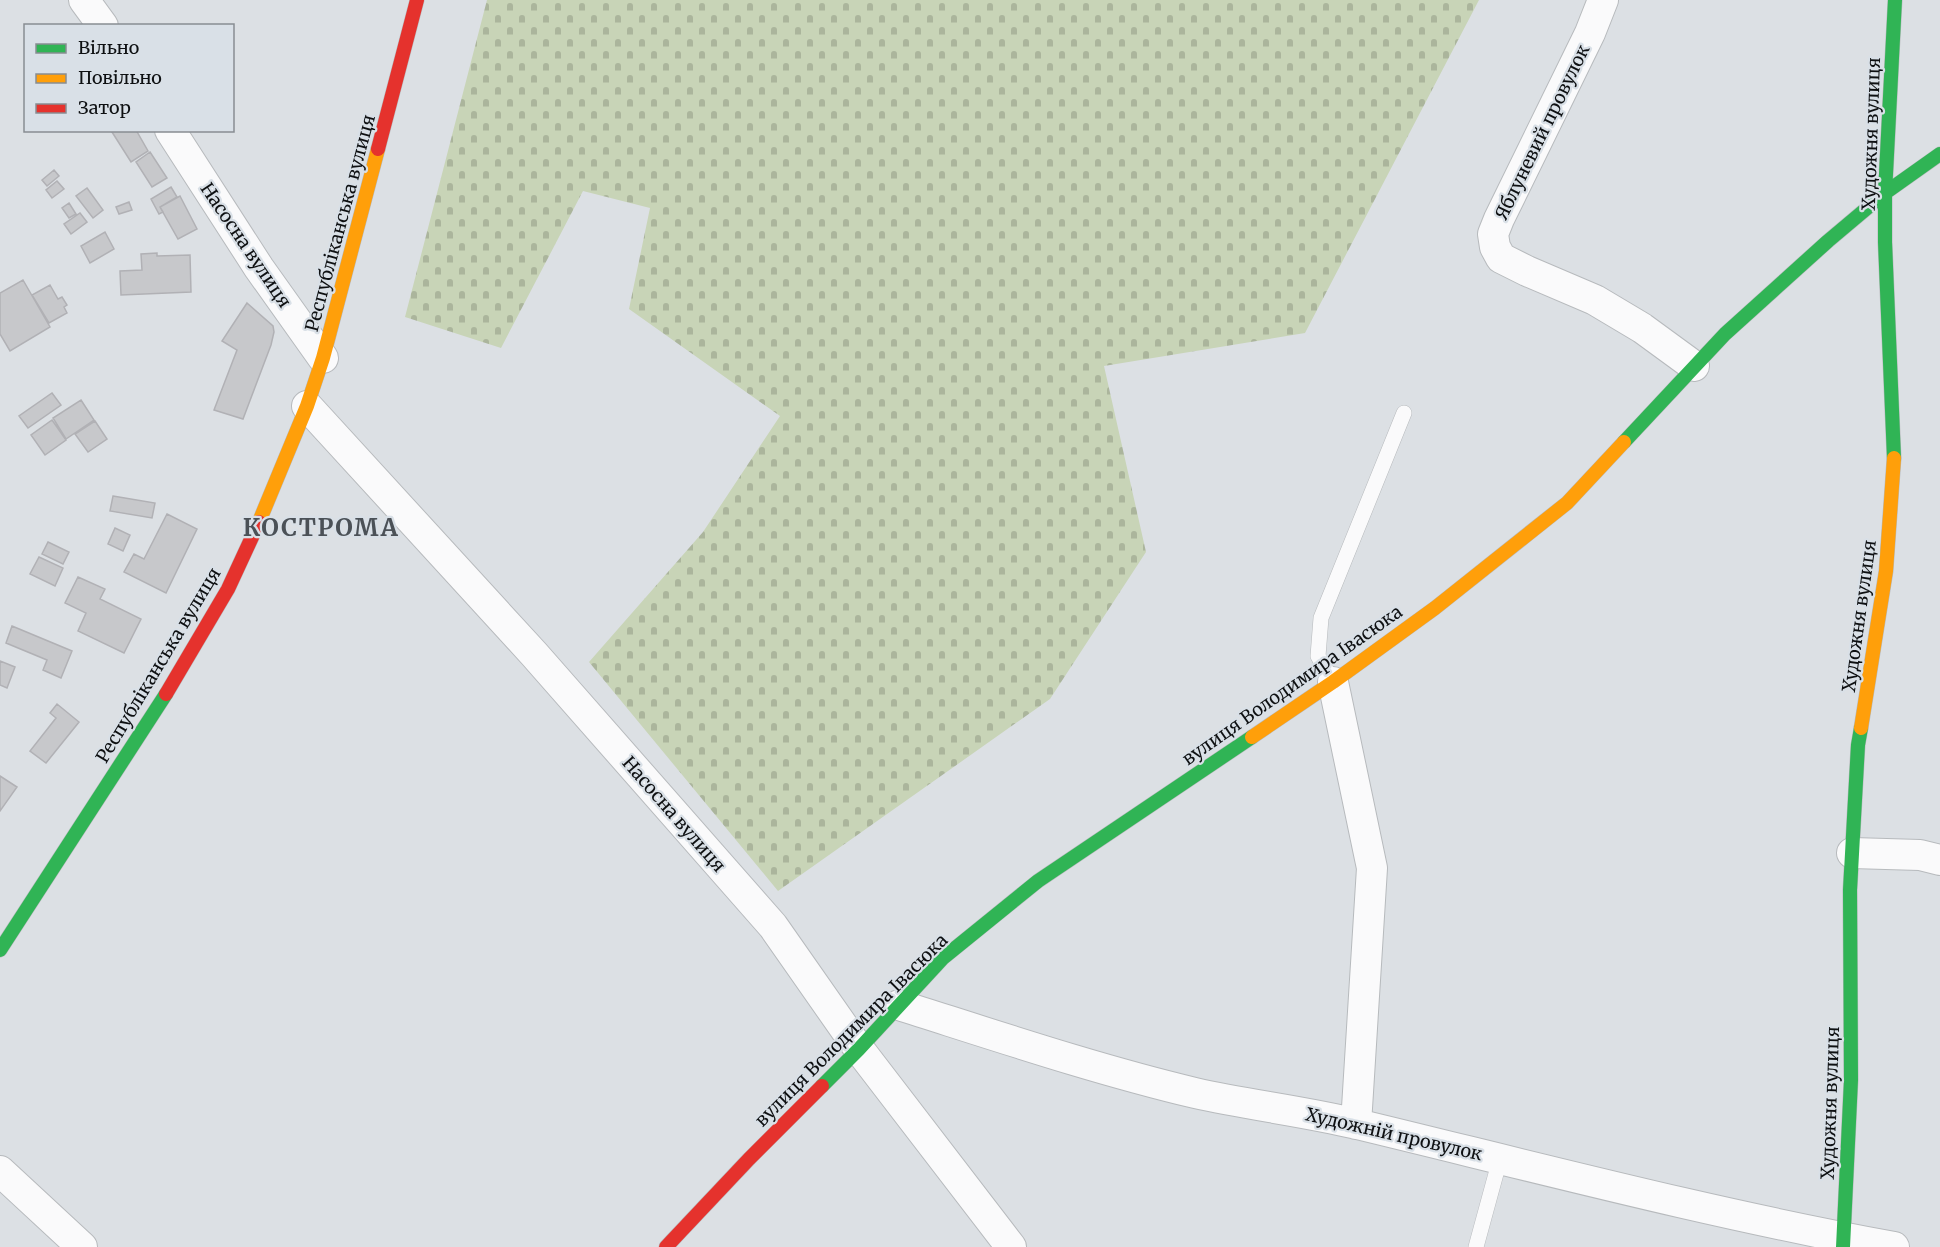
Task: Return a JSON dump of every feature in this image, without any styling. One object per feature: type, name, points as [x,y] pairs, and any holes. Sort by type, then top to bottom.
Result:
[{"type":"street","points":[[84,0],[102,24]]},
{"type":"street","name":"Республіканська вулиця","points":[[0,950],[175,680],[228,589],[269,500],[307,406],[323,358],[417,0]]},
{"type":"street","name":"Яблуневий провулок","points":[[1603,0],[1590,33],[1499,219],[1493,234],[1495,247],[1501,258],[1594,300],[1642,328],[1694,366]]},
{"type":"street","name":"Художня вулиця","points":[[1843,1242],[1851,1080],[1850,890],[1858,745],[1886,571],[1895,446],[1885,242],[1885,193],[1895,0]]},
{"type":"street","name":"Насосна вулиця","points":[[171,132],[259,268],[323,358]]},
{"type":"street","name":"вулиця Володимира Івасюка","points":[[666,1247],[749,1159],[859,1049],[943,958],[1038,880],[1333,682],[1435,608],[1567,503],[1725,334],[1885,193],[1940,154]]},
{"type":"street","name":"Насосна вулиця","points":[[307,406],[534,654],[773,926],[859,1049],[1011,1247]]},
{"type":"street","points":[[1333,682],[1372,868],[1356,1124]]},
{"type":"street","points":[[1852,853],[1920,855],[1940,860]]},
{"type":"street","name":"Художній провулок","points":[[899,1005],[1091,1065],[1196,1093],[1356,1124],[1843,1242],[1894,1247]]},
{"type":"street","points":[[0,1171],[82,1247]]},
{"type":"lane","points":[[1333,682],[1318,656],[1321,618],[1404,413]]},
{"type":"lane","points":[[1476,1247],[1500,1160]]},
{"type":"green space","points":[[487,0],[1479,0],[1305,333],[1104,366],[1146,552],[1050,699],[778,891],[589,662],[703,532],[780,416],[629,309],[650,208],[583,191],[501,348],[405,317]]},
{"type":"building","points":[[112,132],[137,132],[148,151],[131,162]]},
{"type":"building","points":[[150,152],[167,178],[152,187],[136,162]]},
{"type":"building","points":[[54,170],[59,176],[47,186],[42,180]]},
{"type":"building","points":[[57,181],[64,189],[52,198],[46,190]]},
{"type":"building","points":[[171,187],[177,197],[160,207],[163,212],[159,214],[151,199]]},
{"type":"building","points":[[87,188],[103,210],[93,218],[76,196]]},
{"type":"building","points":[[180,196],[197,229],[178,239],[160,207]]},
{"type":"building","points":[[129,202],[132,210],[119,214],[116,207]]},
{"type":"building","points":[[69,203],[76,214],[69,218],[62,208]]},
{"type":"building","points":[[80,213],[87,222],[71,234],[64,224]]},
{"type":"building","points":[[105,232],[114,249],[90,263],[81,246]]},
{"type":"building","points":[[157,253],[157,256],[190,255],[191,292],[121,295],[120,271],[142,270],[141,254]]},
{"type":"building","points":[[23,280],[50,327],[10,351],[0,334],[0,293]]},
{"type":"building","points":[[50,285],[58,299],[62,297],[67,305],[64,307],[67,313],[49,323],[32,295]]},
{"type":"building","points":[[247,303],[273,326],[274,332],[243,419],[214,410],[237,350],[222,341]]},
{"type":"building","points":[[52,393],[61,405],[28,428],[19,416]]},
{"type":"building","points":[[81,400],[94,420],[66,439],[53,418]]},
{"type":"building","points":[[52,420],[66,440],[45,455],[31,435]]},
{"type":"building","points":[[95,421],[107,439],[88,452],[75,434]]},
{"type":"building","points":[[113,496],[155,503],[152,518],[110,511]]},
{"type":"building","points":[[167,514],[197,529],[166,593],[124,572],[134,554],[144,559]]},
{"type":"building","points":[[115,528],[130,535],[123,551],[108,544]]},
{"type":"building","points":[[48,542],[69,552],[63,564],[42,554]]},
{"type":"building","points":[[39,557],[63,568],[55,586],[30,574]]},
{"type":"building","points":[[78,577],[105,589],[100,599],[141,619],[124,653],[78,631],[86,613],[65,603]]},
{"type":"building","points":[[12,626],[72,651],[61,678],[43,670],[47,660],[6,643]]},
{"type":"building","points":[[0,661],[15,667],[7,688],[0,685]]},
{"type":"building","points":[[57,704],[79,722],[46,763],[30,751],[56,718],[50,713]]},
{"type":"building","points":[[0,776],[17,787],[0,811]]},
{"type":"traffic: fast","points":[[1894,458],[1885,193],[1895,0]]},
{"type":"traffic: fast","points":[[1624,442],[1725,334],[1885,193],[1940,154]]},
{"type":"traffic: fast","points":[[0,950],[166,694]]},
{"type":"traffic: fast","points":[[1843,1247],[1851,1080],[1850,890],[1858,745],[1861,728]]},
{"type":"traffic: fast","points":[[822,1086],[943,958],[1038,881],[1252,737]]},
{"type":"traffic: slow","points":[[259,522],[307,406],[323,358],[378,149]]},
{"type":"traffic: slow","points":[[1252,737],[1435,608],[1567,503],[1624,442]]},
{"type":"traffic: slow","points":[[1861,728],[1886,571],[1894,458]]},
{"type":"traffic: jam","points":[[378,149],[417,0]]},
{"type":"traffic: jam","points":[[166,694],[228,589],[259,522]]},
{"type":"traffic: jam","points":[[666,1247],[822,1086]]},
{"type":"district","name":"КОСТРОМА","points":[[321,527]]}]
